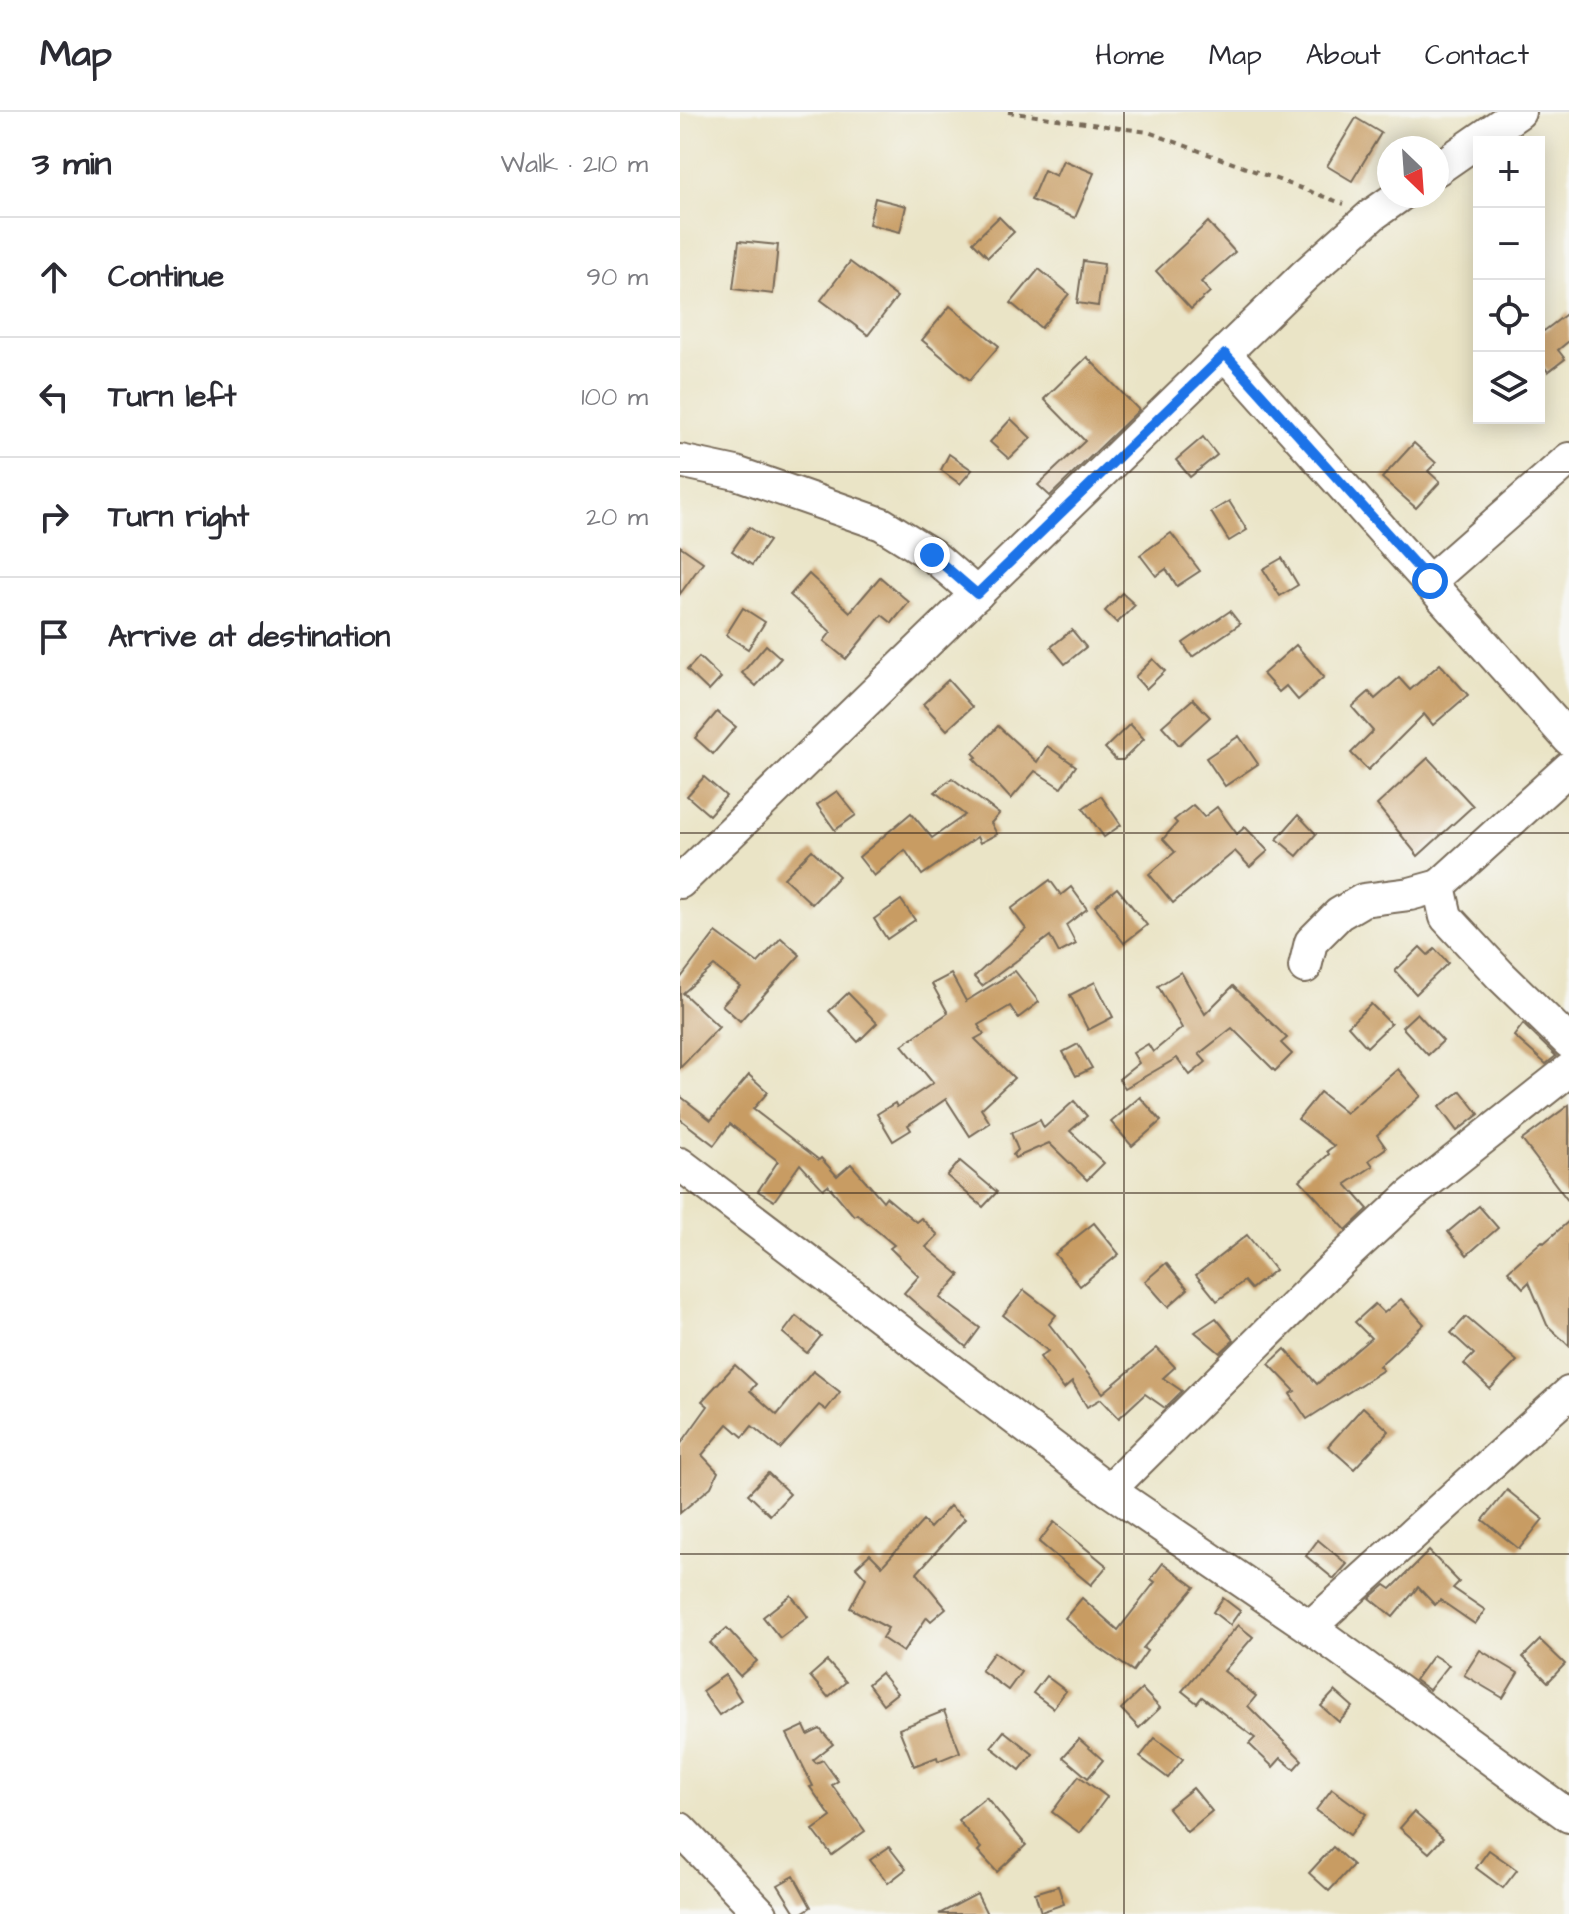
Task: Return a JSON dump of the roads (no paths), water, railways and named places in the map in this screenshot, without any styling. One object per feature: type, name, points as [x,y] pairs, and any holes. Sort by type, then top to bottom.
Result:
[{"type":"street","points":[[1449,161],[1519,112]]},
{"type":"street","points":[[680,882],[1304,276],[1382,208]]},
{"type":"street","points":[[1225,354],[1569,739]]},
{"type":"street","points":[[1430,581],[1569,459]]},
{"type":"street","points":[[680,461],[736,473],[882,524],[932,555],[977,594]]},
{"type":"street","points":[[1305,967],[1311,942],[1339,914],[1363,900],[1410,894],[1439,886],[1569,768]]},
{"type":"street","points":[[1439,886],[1446,917],[1569,1042]]},
{"type":"street","points":[[1109,1490],[1342,1259],[1411,1195],[1569,1070]]},
{"type":"street","points":[[680,1164],[1109,1490],[1310,1627],[1569,1816]]},
{"type":"street","points":[[1310,1627],[1569,1393]]},
{"type":"street","points":[[680,1829],[761,1914]]}]
